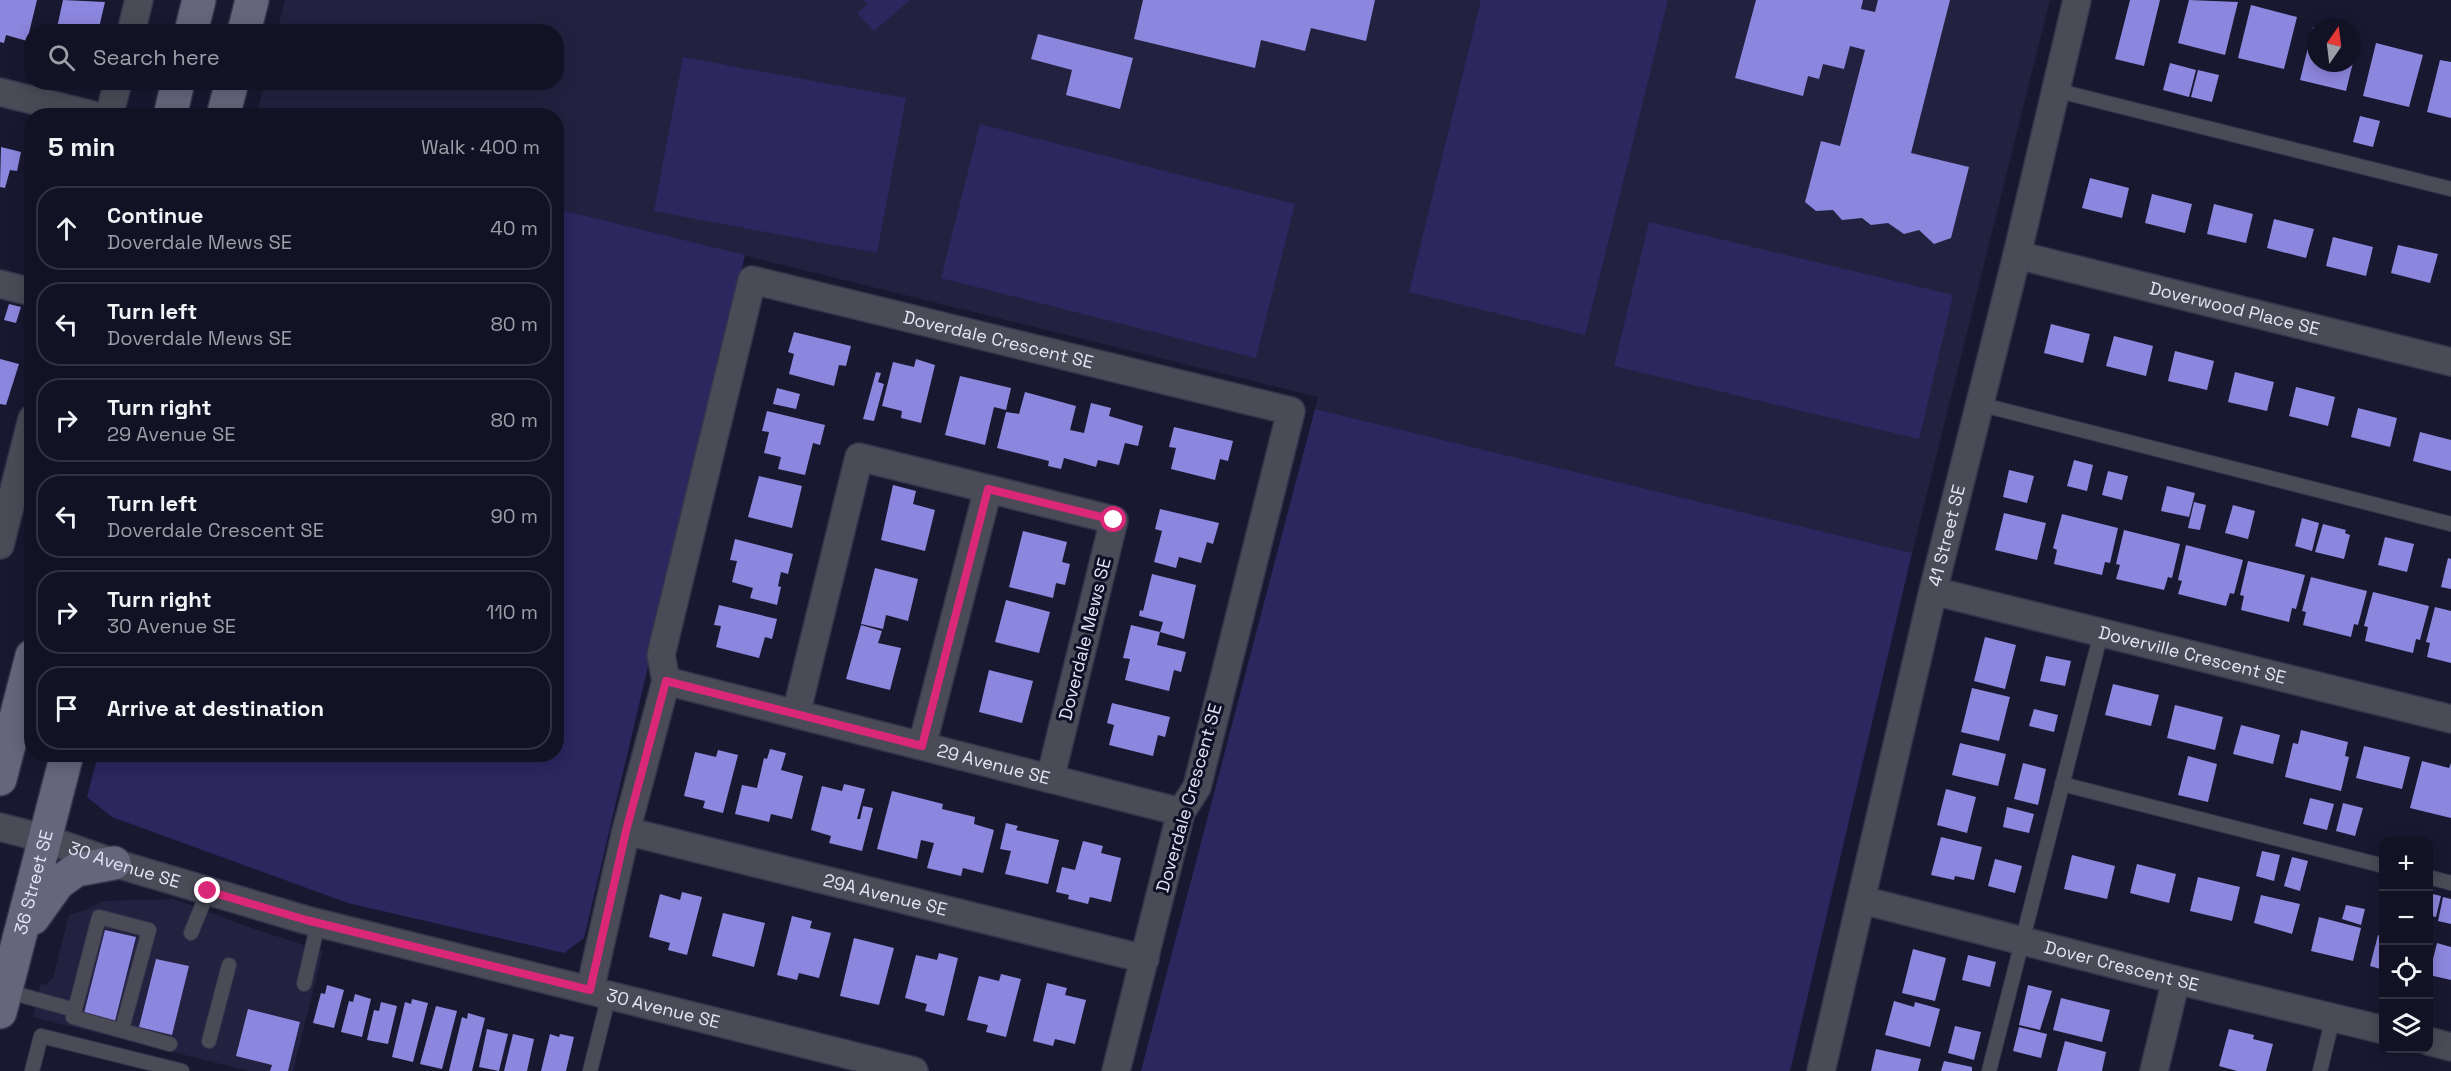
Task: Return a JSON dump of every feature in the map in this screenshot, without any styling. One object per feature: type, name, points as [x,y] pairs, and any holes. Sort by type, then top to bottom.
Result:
[{"type":"main road","points":[[193,24],[199,0]]},
{"type":"main road","points":[[246,24],[252,0]]},
{"type":"main road","points":[[172,108],[176,90]]},
{"type":"main road","points":[[225,108],[229,90]]},
{"type":"main road","points":[[0,779],[9,720],[24,678]]},
{"type":"main road","name":"36 Street SE","points":[[3,1001],[65,762]]},
{"type":"main road","points":[[20,937],[58,883],[76,870],[114,863]]},
{"type":"street","points":[[133,24],[139,0]]},
{"type":"street","name":"41 Street SE","points":[[1821,1071],[1933,591],[2017,255],[2077,0]]},
{"type":"street","points":[[111,108],[116,90]]},
{"type":"street","points":[[0,92],[65,108]]},
{"type":"street","name":"Doverwood Place SE","points":[[2017,255],[2451,363]]},
{"type":"street","name":"Doverdale Crescent SE","points":[[599,992],[626,831],[666,681],[661,655],[752,279],[1291,411],[1197,786],[1181,812],[1116,1071]]},
{"type":"street","points":[[0,284],[24,290]]},
{"type":"street","points":[[0,544],[24,449]]},
{"type":"street","name":"Doverdale Mews SE","points":[[796,714],[859,457],[1114,520],[1050,779]]},
{"type":"street","points":[[922,746],[988,489]]},
{"type":"street","name":"Doverville Crescent SE","points":[[1933,591],[2451,719]]},
{"type":"street","name":"29 Avenue SE","points":[[666,681],[1181,812]]},
{"type":"street","name":"30 Avenue SE","points":[[0,826],[46,839],[114,863],[318,923],[914,1071]]},
{"type":"street","name":"29A Avenue SE","points":[[626,831],[1145,959]]},
{"type":"street","name":"Dover Crescent SE","points":[[1862,900],[2379,1029]]},
{"type":"street","points":[[2154,1071],[2176,980]]},
{"type":"street","points":[[2433,1042],[2451,1047]]},
{"type":"lane","points":[[2055,90],[2451,189]]},
{"type":"lane","points":[[1978,404],[2451,524]]},
{"type":"lane","points":[[1989,1071],[2101,633]]},
{"type":"lane","points":[[2062,784],[2379,865]]},
{"type":"lane","points":[[2433,878],[2451,883]]},
{"type":"lane","points":[[191,933],[208,891]]},
{"type":"lane","points":[[123,1029],[127,993],[135,963],[149,930],[99,917],[87,982],[73,1017],[123,1029],[170,1044]]},
{"type":"lane","points":[[304,984],[318,923]]},
{"type":"lane","points":[[209,1041],[229,965]]},
{"type":"lane","points":[[590,1071],[599,992]]},
{"type":"lane","points":[[3,1001],[75,1010]]},
{"type":"lane","points":[[2320,1071],[2333,1017]]},
{"type":"lane","points":[[32,1071],[41,1036],[182,1071]]},
{"type":"shaded area","points":[[285,0],[2050,0],[1912,553],[1315,409],[1318,397],[564,211],[564,108],[258,108],[263,90],[564,90],[564,24],[279,24]]},
{"type":"shaded area","points":[[863,0],[910,0],[874,31],[857,13],[867,5]]},
{"type":"shaded area","points":[[1481,0],[1668,0],[1585,335],[1409,292]]},
{"type":"shaded area","points":[[683,57],[906,98],[877,253],[654,211]]},
{"type":"shaded area","points":[[980,124],[1295,204],[1256,358],[941,278]]},
{"type":"shaded area","points":[[564,211],[745,255],[584,938],[564,953],[348,903],[112,817],[87,797],[96,762],[564,762]]},
{"type":"shaded area","points":[[1649,222],[1953,295],[1919,439],[1614,366]]},
{"type":"shaded area","points":[[1315,409],[1912,553],[1790,1071],[1141,1071]]},
{"type":"shaded area","points":[[174,899],[251,928],[323,951],[293,1071],[249,1071],[33,1017],[41,984],[45,985],[53,978],[69,915],[103,901]]},
{"type":"building","points":[[0,0],[37,0],[31,24],[24,24],[24,40],[6,35],[4,43],[0,42]]},
{"type":"building","points":[[63,0],[105,2],[100,24],[58,24]]},
{"type":"building","points":[[1143,0],[1375,0],[1366,41],[1311,28],[1305,51],[1261,40],[1255,68],[1134,39]]},
{"type":"building","points":[[1756,0],[1863,0],[1861,9],[1875,12],[1878,0],[1950,0],[1911,153],[1969,167],[1951,238],[1934,244],[1919,230],[1904,234],[1888,223],[1871,225],[1862,218],[1842,220],[1833,210],[1816,211],[1805,202],[1821,141],[1840,146],[1865,50],[1850,46],[1844,69],[1823,64],[1819,79],[1808,76],[1803,96],[1735,78]]},
{"type":"building","points":[[2130,0],[2160,0],[2144,66],[2115,59]]},
{"type":"building","points":[[2189,0],[2238,2],[2225,55],[2178,43]]},
{"type":"building","points":[[2251,5],[2297,17],[2284,69],[2238,58]]},
{"type":"building","points":[[1038,34],[1133,58],[1120,109],[1066,95],[1072,70],[1031,59]]},
{"type":"building","points":[[2376,43],[2423,55],[2409,107],[2363,96]]},
{"type":"building","points":[[2307,51],[2307,72],[2351,72],[2346,91],[2300,80]]},
{"type":"building","points":[[2440,60],[2451,62],[2451,118],[2427,112]]},
{"type":"building","points":[[2170,63],[2196,70],[2189,97],[2163,90]]},
{"type":"building","points":[[2198,70],[2219,75],[2212,102],[2191,97]]},
{"type":"building","points":[[2360,116],[2380,121],[2373,147],[2353,142]]},
{"type":"building","points":[[1,147],[21,152],[17,171],[10,170],[5,188],[0,187]]},
{"type":"building","points":[[2090,178],[2129,188],[2122,218],[2082,208]]},
{"type":"building","points":[[2152,194],[2192,204],[2185,233],[2145,223]]},
{"type":"building","points":[[2214,204],[2253,214],[2246,243],[2207,234]]},
{"type":"building","points":[[2274,219],[2314,229],[2306,258],[2267,248]]},
{"type":"building","points":[[2333,237],[2373,247],[2366,276],[2326,266]]},
{"type":"building","points":[[2398,245],[2438,254],[2430,283],[2391,273]]},
{"type":"building","points":[[9,304],[21,307],[16,323],[4,320]]},
{"type":"building","points":[[2051,324],[2090,334],[2083,363],[2044,353]]},
{"type":"building","points":[[794,332],[851,346],[846,366],[839,365],[834,386],[789,374],[794,354],[788,352]]},
{"type":"building","points":[[2114,336],[2153,346],[2146,376],[2106,366]]},
{"type":"building","points":[[2175,351],[2214,361],[2207,390],[2168,381]]},
{"type":"building","points":[[0,359],[19,364],[6,405],[0,404]]},
{"type":"building","points":[[916,359],[935,365],[921,423],[901,418],[902,411],[882,406],[893,362],[914,367]]},
{"type":"building","points":[[876,372],[881,373],[878,382],[884,384],[874,421],[863,419]]},
{"type":"building","points":[[2235,372],[2274,382],[2267,411],[2228,402]]},
{"type":"building","points":[[960,376],[1011,388],[1006,410],[994,407],[985,445],[945,435]]},
{"type":"building","points":[[2296,387],[2335,397],[2328,426],[2289,416]]},
{"type":"building","points":[[777,388],[800,394],[796,409],[773,404]]},
{"type":"building","points":[[1025,392],[1076,406],[1070,430],[1084,433],[1091,403],[1111,408],[1109,416],[1143,426],[1138,446],[1125,443],[1119,465],[1098,460],[1096,467],[1064,458],[1061,469],[1048,466],[1049,461],[997,448],[1006,412],[1019,414]]},
{"type":"building","points":[[2358,408],[2397,418],[2390,447],[2351,437]]},
{"type":"building","points":[[767,411],[825,425],[820,445],[813,443],[805,475],[778,469],[781,457],[764,453],[769,432],[762,431]]},
{"type":"building","points":[[1174,427],[1233,441],[1228,461],[1220,459],[1215,480],[1171,469],[1176,448],[1169,447]]},
{"type":"building","points":[[2420,432],[2451,440],[2451,471],[2413,461]]},
{"type":"building","points":[[2074,460],[2093,465],[2087,491],[2067,486]]},
{"type":"building","points":[[2009,470],[2034,476],[2027,503],[2003,497]]},
{"type":"building","points":[[2108,471],[2128,476],[2122,500],[2102,495]]},
{"type":"building","points":[[759,476],[802,486],[792,528],[748,517]]},
{"type":"building","points":[[893,485],[916,491],[913,504],[935,510],[925,551],[881,540]]},
{"type":"building","points":[[2167,486],[2195,493],[2189,517],[2161,511]]},
{"type":"building","points":[[2194,502],[2206,505],[2200,530],[2188,528]]},
{"type":"building","points":[[2233,505],[2255,511],[2248,539],[2225,533]]},
{"type":"building","points":[[1160,509],[1219,523],[1213,544],[1207,542],[1201,563],[1179,557],[1176,568],[1154,562],[1162,531],[1155,529]]},
{"type":"building","points":[[2004,513],[2046,523],[2037,560],[1995,550]]},
{"type":"building","points":[[2062,514],[2118,528],[2110,563],[2105,562],[2102,575],[2054,564],[2057,550],[2053,548]]},
{"type":"building","points":[[2302,518],[2319,523],[2312,551],[2295,546]]},
{"type":"building","points":[[2323,524],[2346,530],[2345,533],[2350,535],[2344,559],[2315,552]]},
{"type":"building","points":[[2124,530],[2180,544],[2172,578],[2168,577],[2164,590],[2116,579],[2120,565],[2116,564]]},
{"type":"building","points":[[1023,531],[1067,542],[1062,562],[1070,564],[1065,585],[1056,583],[1053,598],[1009,587]]},
{"type":"building","points":[[2385,537],[2414,544],[2407,572],[2378,565]]},
{"type":"building","points":[[735,539],[793,554],[788,574],[781,572],[778,586],[781,587],[777,605],[750,598],[753,588],[732,582],[737,561],[730,560]]},
{"type":"building","points":[[2186,545],[2243,560],[2234,594],[2230,593],[2226,606],[2178,594],[2182,581],[2178,580]]},
{"type":"building","points":[[2448,558],[2451,559],[2451,589],[2441,587]]},
{"type":"building","points":[[2248,561],[2305,575],[2296,609],[2292,608],[2289,622],[2241,610],[2244,596],[2240,595]]},
{"type":"building","points":[[875,568],[918,579],[908,621],[886,615],[883,629],[861,624]]},
{"type":"building","points":[[1152,574],[1196,585],[1184,639],[1160,632],[1163,622],[1139,616],[1140,610],[1143,611]]},
{"type":"building","points":[[2311,577],[2367,591],[2358,625],[2354,624],[2351,637],[2303,625],[2306,612],[2302,611]]},
{"type":"building","points":[[2373,592],[2429,606],[2420,640],[2416,639],[2413,653],[2365,641],[2368,627],[2364,626]]},
{"type":"building","points":[[1006,600],[1050,612],[1039,653],[995,642]]},
{"type":"building","points":[[719,605],[777,619],[772,639],[765,637],[759,658],[716,647],[721,626],[714,625]]},
{"type":"building","points":[[2435,607],[2451,611],[2451,663],[2427,657],[2430,643],[2426,642]]},
{"type":"building","points":[[861,625],[882,631],[878,643],[901,648],[890,690],[846,679]]},
{"type":"building","points":[[1131,625],[1160,632],[1157,645],[1186,652],[1181,672],[1174,670],[1169,691],[1125,680],[1130,659],[1123,658]]},
{"type":"building","points":[[1985,637],[2016,645],[2005,689],[1974,681]]},
{"type":"building","points":[[2046,656],[2071,661],[2065,686],[2040,681]]},
{"type":"building","points":[[989,670],[1033,681],[1022,723],[979,712]]},
{"type":"building","points":[[2113,684],[2159,695],[2151,726],[2105,715]]},
{"type":"building","points":[[1972,688],[2010,697],[1999,741],[1961,732]]},
{"type":"building","points":[[1112,703],[1170,717],[1165,737],[1158,735],[1153,756],[1109,745],[1114,725],[1107,723]]},
{"type":"building","points":[[2175,705],[2223,717],[2215,750],[2167,738]]},
{"type":"building","points":[[2034,709],[2058,715],[2054,732],[2029,726]]},
{"type":"building","points":[[2241,725],[2280,735],[2273,764],[2233,754]]},
{"type":"building","points":[[2301,730],[2348,742],[2345,756],[2349,757],[2341,791],[2285,777],[2293,743],[2298,744]]},
{"type":"building","points":[[1960,743],[2006,754],[1998,786],[1952,775]]},
{"type":"building","points":[[2364,746],[2410,757],[2402,789],[2356,778]]},
{"type":"building","points":[[770,749],[786,753],[781,770],[803,776],[792,819],[771,814],[769,822],[735,814],[742,785],[757,788],[764,758],[767,759]]},
{"type":"building","points":[[718,750],[738,755],[723,813],[703,808],[705,801],[684,796],[695,752],[716,757]]},
{"type":"building","points":[[2188,756],[2217,764],[2208,802],[2178,795]]},
{"type":"building","points":[[2422,761],[2449,768],[2451,763],[2451,818],[2410,808]]},
{"type":"building","points":[[2023,763],[2046,769],[2038,805],[2014,799]]},
{"type":"building","points":[[844,784],[865,789],[857,819],[860,819],[863,806],[873,808],[862,851],[829,843],[831,836],[811,830],[822,786],[842,791]]},
{"type":"building","points":[[1946,789],[1976,797],[1967,833],[1937,825]]},
{"type":"building","points":[[892,791],[943,804],[942,809],[975,817],[974,824],[994,830],[983,873],[963,868],[961,876],[927,868],[934,843],[921,840],[917,859],[877,849]]},
{"type":"building","points":[[2310,798],[2334,804],[2327,830],[2303,824]]},
{"type":"building","points":[[2343,803],[2363,808],[2355,836],[2336,831]]},
{"type":"building","points":[[2007,807],[2034,814],[2029,833],[2003,827]]},
{"type":"building","points":[[1006,823],[1018,826],[1016,830],[1059,840],[1048,884],[1005,874],[1011,851],[1000,849]]},
{"type":"building","points":[[1941,837],[1982,847],[1974,880],[1955,876],[1954,880],[1931,875]]},
{"type":"building","points":[[1083,841],[1103,846],[1101,853],[1121,858],[1111,902],[1090,897],[1088,904],[1068,899],[1069,895],[1056,892],[1062,867],[1075,870]]},
{"type":"building","points":[[2262,851],[2280,855],[2274,881],[2256,876]]},
{"type":"building","points":[[2072,855],[2115,866],[2107,899],[2064,889]]},
{"type":"building","points":[[2292,857],[2308,861],[2300,891],[2284,886]]},
{"type":"building","points":[[1995,859],[2022,866],[2015,893],[1988,886]]},
{"type":"building","points":[[2137,864],[2176,874],[2169,903],[2130,893]]},
{"type":"building","points":[[2198,877],[2240,887],[2232,921],[2190,911]]},
{"type":"building","points":[[682,892],[702,897],[687,955],[668,950],[670,943],[649,937],[660,894],[680,900]]},
{"type":"building","points":[[2433,894],[2441,896],[2436,917],[2433,916]]},
{"type":"building","points":[[2261,895],[2300,904],[2292,934],[2254,923]]},
{"type":"building","points":[[2443,897],[2451,899],[2451,924],[2438,921]]},
{"type":"building","points":[[2346,905],[2365,909],[2361,925],[2342,919]]},
{"type":"building","points":[[723,913],[765,923],[754,967],[712,956]]},
{"type":"building","points":[[792,916],[812,921],[810,928],[831,933],[819,978],[799,973],[797,980],[777,975]]},
{"type":"building","points":[[2319,917],[2361,928],[2353,961],[2311,951]]},
{"type":"building","points":[[105,930],[136,937],[115,1021],[84,1013]]},
{"type":"building","points":[[2378,935],[2379,969],[2370,966]]},
{"type":"building","points":[[854,938],[894,948],[879,1005],[840,996]]},
{"type":"building","points":[[2437,943],[2451,947],[2451,980],[2433,976],[2433,959]]},
{"type":"building","points":[[1913,949],[1946,958],[1935,1001],[1902,993]]},
{"type":"building","points":[[939,953],[958,958],[944,1016],[925,1011],[927,1004],[905,998],[916,955],[937,960]]},
{"type":"building","points":[[1968,955],[1996,962],[1990,987],[1962,980]]},
{"type":"building","points":[[156,959],[189,966],[172,1035],[139,1027]]},
{"type":"building","points":[[1001,974],[1021,979],[1006,1037],[986,1032],[988,1025],[967,1020],[979,976],[999,981]]},
{"type":"building","points":[[1047,983],[1067,988],[1065,995],[1086,1000],[1075,1044],[1055,1039],[1053,1046],[1033,1041]]},
{"type":"building","points":[[327,985],[344,990],[334,1028],[313,1023],[321,993],[325,994]]},
{"type":"building","points":[[2028,985],[2052,991],[2040,1030],[2019,1025]]},
{"type":"building","points":[[355,994],[371,999],[362,1037],[341,1032],[349,1001],[353,1002]]},
{"type":"building","points":[[2061,998],[2110,1010],[2102,1042],[2053,1030]]},
{"type":"building","points":[[412,999],[428,1003],[413,1062],[392,1057],[405,1002],[411,1004]]},
{"type":"building","points":[[1894,1001],[1914,1007],[1915,1002],[1940,1009],[1930,1047],[1885,1035]]},
{"type":"building","points":[[381,1002],[397,1006],[388,1044],[367,1040],[374,1010],[379,1011]]},
{"type":"building","points":[[436,1006],[457,1011],[442,1069],[420,1064]]},
{"type":"building","points":[[248,1009],[300,1022],[288,1071],[270,1071],[272,1065],[236,1056]]},
{"type":"building","points":[[468,1013],[485,1018],[472,1071],[449,1071],[462,1017],[467,1019]]},
{"type":"building","points":[[1955,1026],[1981,1032],[1974,1060],[1948,1053]]},
{"type":"building","points":[[2019,1027],[2047,1034],[2041,1058],[2013,1051]]},
{"type":"building","points":[[487,1029],[508,1034],[499,1071],[479,1067]]},
{"type":"building","points":[[2229,1029],[2254,1035],[2253,1039],[2273,1044],[2266,1071],[2237,1071],[2219,1066]]},
{"type":"building","points":[[513,1034],[534,1039],[527,1071],[504,1071]]},
{"type":"building","points":[[550,1034],[559,1037],[560,1034],[574,1037],[566,1071],[541,1071]]},
{"type":"building","points":[[2065,1041],[2106,1052],[2102,1071],[2057,1071]]},
{"type":"building","points":[[1876,1049],[1921,1059],[1918,1071],[1871,1071]]},
{"type":"building","points":[[1944,1061],[1972,1067],[1972,1071],[1941,1071]]},
{"type":"route","points":[[208,891],[306,920],[590,990],[626,831],[666,681],[922,746],[988,489],[1114,520]]}]
